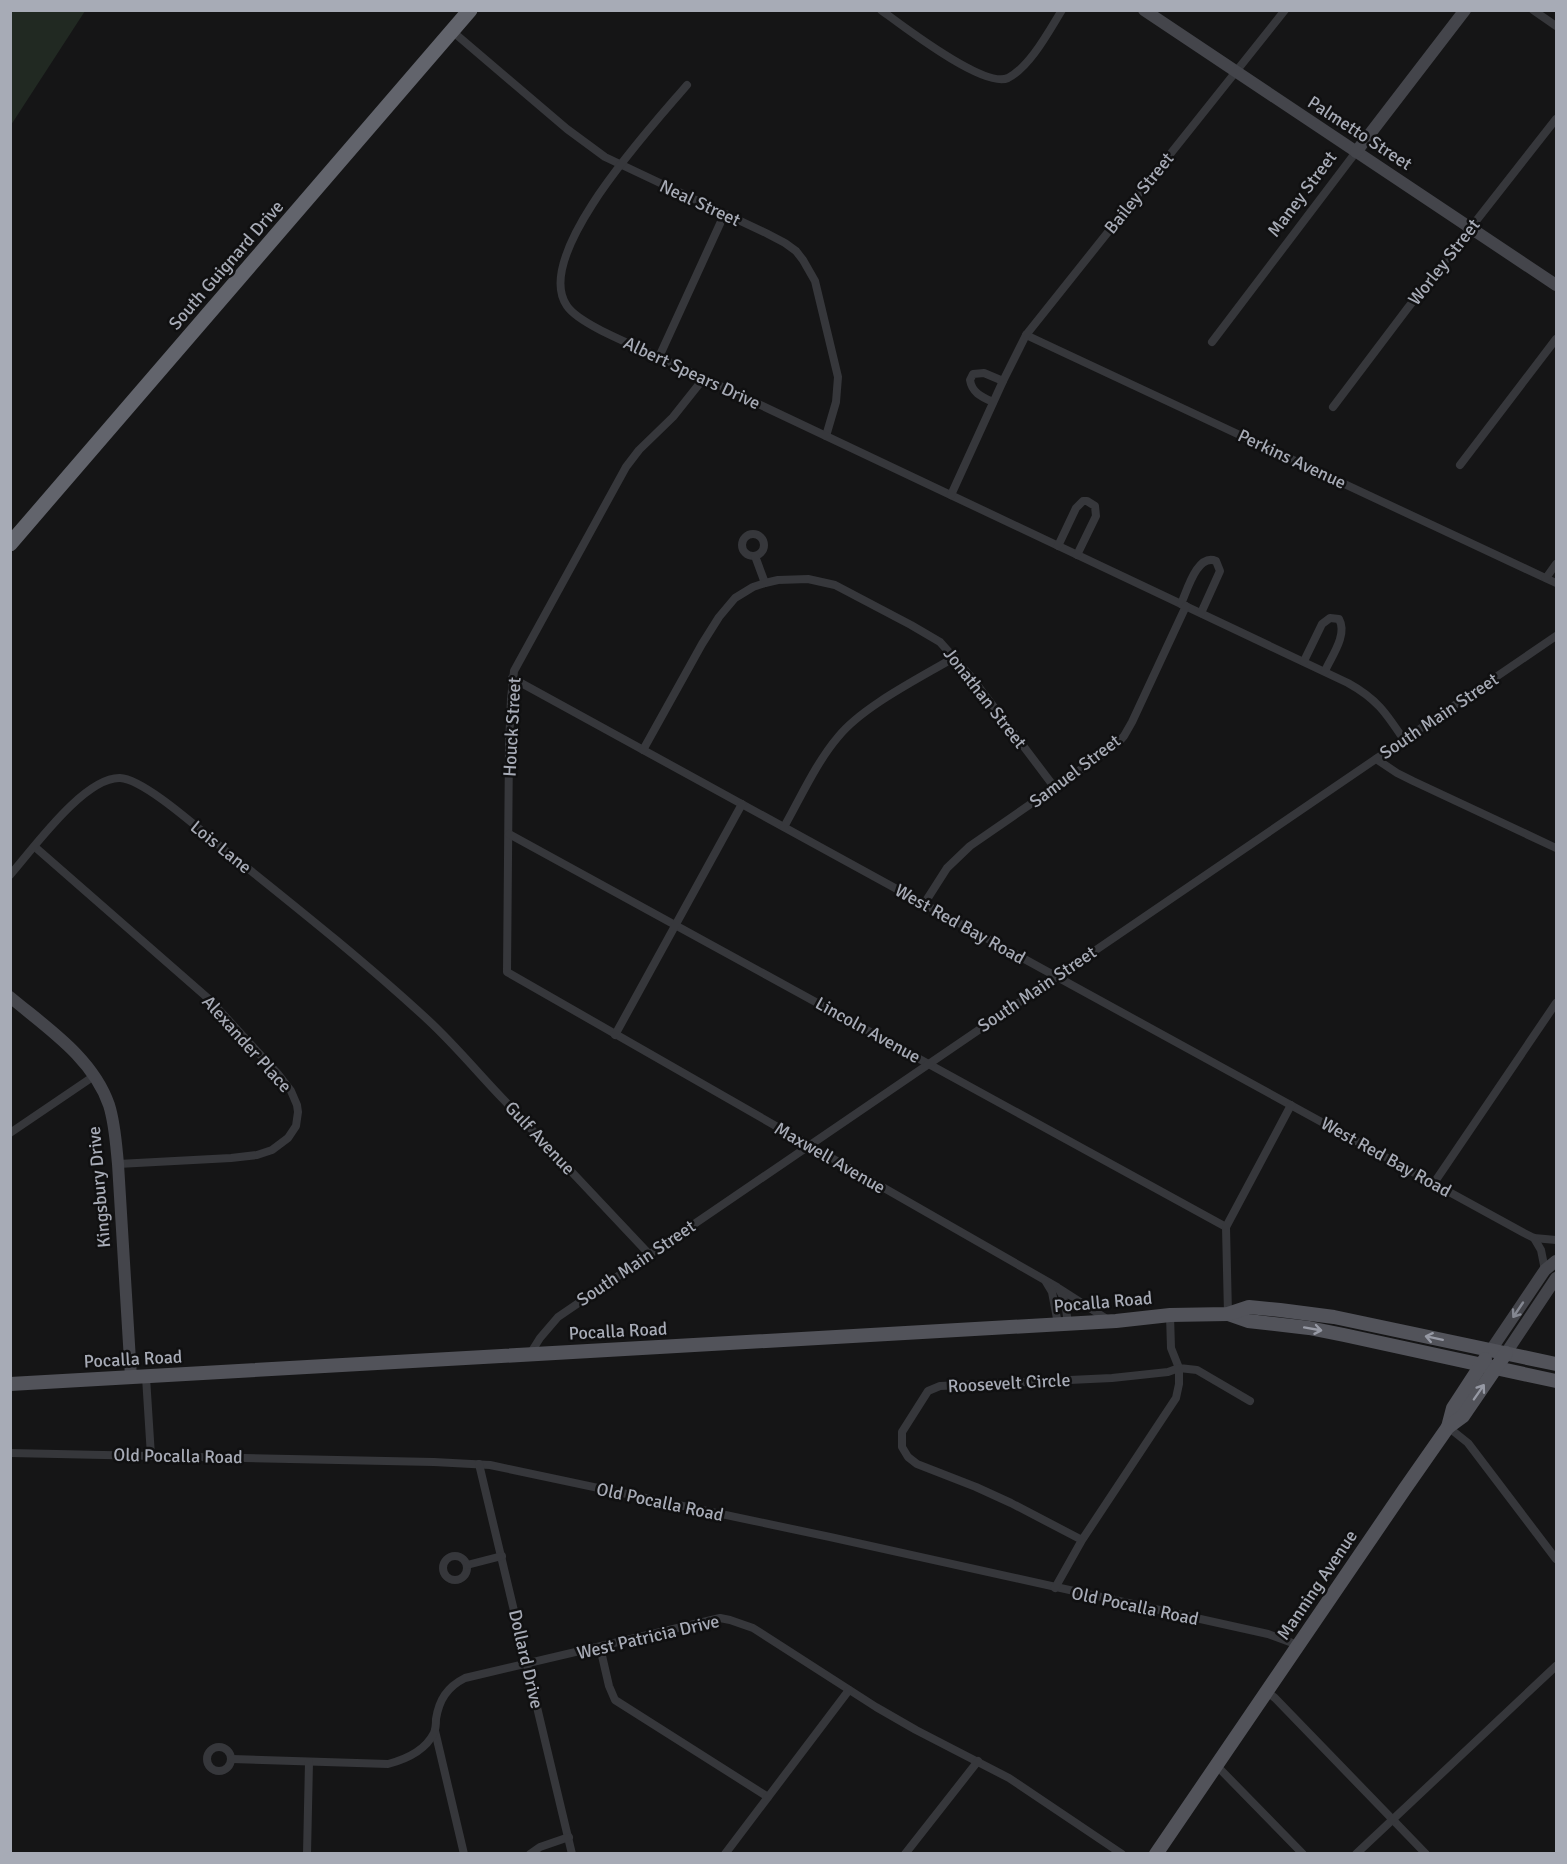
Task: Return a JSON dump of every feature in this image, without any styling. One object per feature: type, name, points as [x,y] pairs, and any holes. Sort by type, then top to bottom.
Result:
[{"type":"highway","name":"South Guignard Drive","points":[[10,544],[470,10]]},
{"type":"main road","name":"Pocalla Road","points":[[10,1384],[412,1359],[1111,1322],[1170,1315],[1228,1314],[1249,1307],[1310,1313],[1557,1364]]},
{"type":"main road","name":"Pocalla Road","points":[[1228,1314],[1248,1321],[1309,1329],[1557,1381]]},
{"type":"main road","name":"Manning Avenue","points":[[1448,1427],[1453,1408],[1491,1350]]},
{"type":"main road","name":"Manning Avenue","points":[[1156,1854],[1448,1427],[1463,1416],[1506,1353]]},
{"type":"street","points":[[881,10],[957,62],[981,75],[998,80],[1009,78],[1024,66],[1062,10]]},
{"type":"street","name":"Palmetto Street","points":[[1144,10],[1557,285]]},
{"type":"street","name":"Bailey Street","points":[[951,495],[1026,335],[1284,10]]},
{"type":"street","name":"Maney Street","points":[[1212,342],[1465,10]]},
{"type":"street","points":[[1533,10],[1557,26]]},
{"type":"street","name":"Neal Street","points":[[452,31],[567,129],[605,157],[785,243],[800,255],[812,274],[838,377],[836,402],[826,436]]},
{"type":"street","name":"Albert Spears Drive","points":[[687,85],[596,197],[572,240],[562,276],[562,297],[571,312],[586,322],[659,357],[1325,671],[1363,691],[1374,700],[1404,740]]},
{"type":"street","name":"Worley Street","points":[[1333,407],[1557,119]]},
{"type":"street","points":[[659,357],[724,215]]},
{"type":"street","name":"Perkins Avenue","points":[[1026,335],[1557,583]]},
{"type":"street","points":[[1460,465],[1557,339]]},
{"type":"street","points":[[993,402],[976,392],[970,380],[973,374],[979,373],[1003,381]]},
{"type":"street","name":"Houck Street","points":[[615,1035],[507,972],[512,678],[626,467],[639,450],[673,417],[704,378]]},
{"type":"street","points":[[1058,546],[1076,508],[1083,501],[1087,501],[1095,506],[1096,516],[1077,555]]},
{"type":"street","points":[[755,556],[765,583]]},
{"type":"street","points":[[1184,605],[1199,565],[1205,560],[1216,561],[1220,571],[1201,613]]},
{"type":"street","points":[[1546,578],[1557,564]]},
{"type":"street","name":"Jonathan Street","points":[[643,750],[719,617],[735,598],[765,583],[798,579],[835,585],[933,637],[955,657],[1055,788]]},
{"type":"street","name":"Samuel Street","points":[[924,904],[953,860],[970,846],[1116,746],[1124,736],[1184,605]]},
{"type":"street","points":[[1304,661],[1322,624],[1330,618],[1340,619],[1342,635],[1325,671]]},
{"type":"street","name":"South Main Street","points":[[530,1354],[558,1317],[1557,636]]},
{"type":"street","points":[[784,828],[838,735],[873,706],[955,657]]},
{"type":"street","name":"West Red Bay Road","points":[[512,678],[1534,1238],[1557,1240]]},
{"type":"street","points":[[1377,759],[1396,773],[1557,848]]},
{"type":"street","name":"Lois Lane","points":[[10,875],[64,813],[87,791],[118,778],[136,784],[155,795],[192,823],[323,929],[430,1022]]},
{"type":"street","points":[[615,1035],[742,804]]},
{"type":"street","name":"Lincoln Avenue","points":[[509,834],[1226,1227]]},
{"type":"street","name":"Alexander Place","points":[[35,847],[210,1000],[278,1074],[291,1091],[297,1104],[298,1119],[293,1132],[282,1144],[264,1153],[231,1158],[118,1164]]},
{"type":"street","name":"Kingsbury Drive","points":[[10,997],[75,1053],[94,1076],[109,1105],[118,1164],[131,1377]]},
{"type":"street","points":[[1434,1183],[1557,1003]]},
{"type":"street","name":"Gulf Avenue","points":[[430,1022],[649,1254]]},
{"type":"street","name":"Maxwell Avenue","points":[[615,1035],[1057,1287],[1111,1322]]},
{"type":"street","points":[[10,1133],[94,1076]]},
{"type":"street","points":[[1228,1314],[1226,1227],[1291,1105]]},
{"type":"street","points":[[1534,1238],[1541,1250],[1545,1270]]},
{"type":"street","name":"Manning Avenue","points":[[1491,1350],[1545,1270],[1557,1261]]},
{"type":"street","name":"Manning Avenue","points":[[1506,1353],[1557,1278]]},
{"type":"street","points":[[1045,1281],[1052,1292],[1063,1324]]},
{"type":"street","points":[[1057,1287],[1064,1299],[1063,1324]]},
{"type":"street","points":[[1055,1588],[1082,1540],[1176,1398],[1179,1368],[1171,1348],[1170,1315]]},
{"type":"street","points":[[1179,1368],[1197,1370],[1250,1401]]},
{"type":"street","name":"Roosevelt Circle","points":[[1082,1540],[976,1486],[911,1461],[902,1447],[902,1432],[907,1422],[928,1391],[940,1386],[1112,1378],[1168,1372],[1179,1368]]},
{"type":"street","points":[[146,1377],[151,1456]]},
{"type":"street","points":[[1448,1427],[1468,1443],[1557,1559]]},
{"type":"street","name":"Old Pocalla Road","points":[[10,1453],[498,1466],[1268,1634],[1298,1645]]},
{"type":"street","name":"Dollard Drive","points":[[479,1464],[572,1854]]},
{"type":"street","points":[[467,1565],[502,1556]]},
{"type":"street","name":"West Patricia Drive","points":[[435,1731],[436,1717],[442,1697],[455,1683],[465,1678],[720,1618],[753,1628],[916,1730],[1009,1778],[1122,1854]]},
{"type":"street","points":[[600,1647],[609,1686],[615,1700],[768,1797]]},
{"type":"street","points":[[1356,1854],[1557,1666]]},
{"type":"street","points":[[724,1854],[849,1690]]},
{"type":"street","points":[[1266,1691],[1426,1854]]},
{"type":"street","points":[[232,1759],[388,1764],[404,1760],[420,1750],[435,1731]]},
{"type":"street","points":[[435,1731],[464,1854]]},
{"type":"street","points":[[904,1854],[978,1761]]},
{"type":"street","points":[[307,1854],[309,1762]]},
{"type":"street","points":[[1216,1765],[1303,1854]]},
{"type":"street","points":[[530,1854],[540,1847],[568,1837]]},
{"type":"shaded area","points":[[10,11],[85,11],[11,125]]}]
